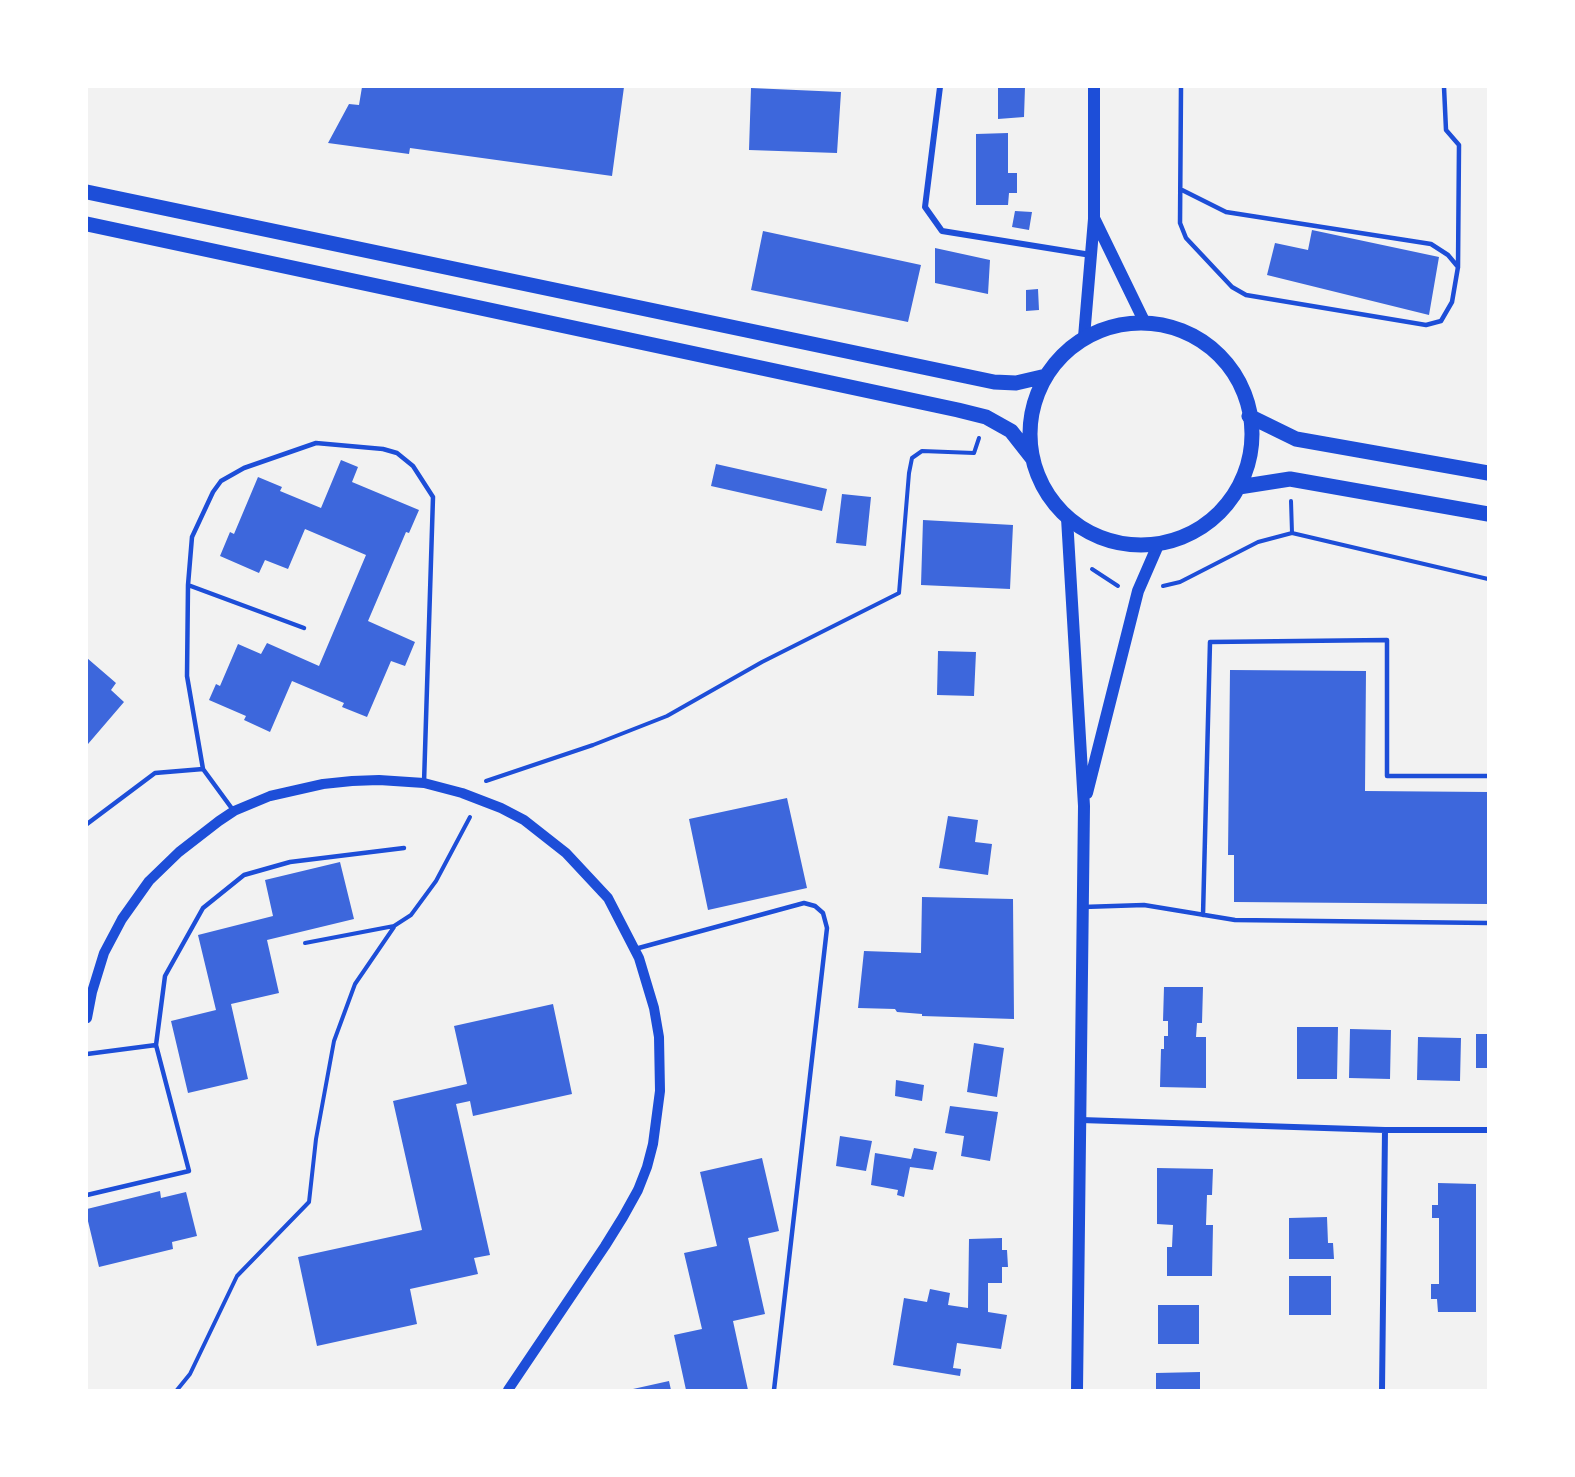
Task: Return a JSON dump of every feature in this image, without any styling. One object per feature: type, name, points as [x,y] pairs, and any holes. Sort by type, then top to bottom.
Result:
[{"type":"main road","points":[[1084,337],[1094,219],[1094,87]]},
{"type":"main road","points":[[87,192],[994,382],[1016,383],[1046,376]]},
{"type":"main road","points":[[1094,219],[1145,323]]},
{"type":"main road","points":[[87,224],[987,417],[1011,431],[1033,459]]},
{"type":"main road","points":[[1145,323],[1177,330],[1192,336],[1212,349],[1229,367],[1242,388],[1250,416],[1252,438],[1248,464],[1239,487],[1218,515],[1190,534],[1158,544],[1134,546],[1110,541],[1087,532],[1067,518],[1046,491],[1033,459],[1030,431],[1035,402],[1046,376],[1059,359],[1084,337],[1127,324],[1145,323]]},
{"type":"main road","points":[[1250,416],[1296,440],[1488,473]]},
{"type":"main road","points":[[1239,487],[1290,479],[1488,514]]},
{"type":"main road","points":[[1067,518],[1084,806],[1077,1390]]},
{"type":"main road","points":[[1084,806],[1138,591],[1158,544]]},
{"type":"street","points":[[940,87],[925,207],[942,231],[1091,255]]},
{"type":"street","points":[[87,1018],[104,953],[135,898],[156,873],[200,834],[234,811],[270,796],[324,784],[379,780],[424,783],[480,799],[524,820],[566,853],[608,898],[635,949],[648,982],[654,1008],[661,1061],[660,1091],[647,1167],[623,1217],[508,1390]]},
{"type":"street","points":[[1080,1120],[1385,1130],[1488,1130]]},
{"type":"street","points":[[1383,1390],[1385,1130]]},
{"type":"lane","points":[[1181,87],[1180,223],[1186,238],[1232,287],[1246,295],[1426,325],[1441,321],[1452,302],[1458,267],[1459,145],[1446,130],[1444,87]]},
{"type":"lane","points":[[1182,190],[1227,212],[1431,244],[1448,255],[1458,267]]},
{"type":"lane","points":[[234,811],[203,769],[187,675],[188,585],[192,537],[213,492],[221,481],[244,468],[316,442],[383,449],[397,453],[413,466],[433,497],[424,783]]},
{"type":"lane","points":[[188,585],[304,628]]},
{"type":"lane","points":[[1203,915],[1210,642],[1387,640],[1387,776],[1488,776]]},
{"type":"lane","points":[[87,824],[155,773],[203,769]]},
{"type":"lane","points":[[87,1195],[189,1171],[156,1046],[165,976],[203,908],[244,875],[290,862],[404,848]]},
{"type":"lane","points":[[635,949],[804,903],[815,906],[823,913],[827,928],[774,1390]]},
{"type":"lane","points":[[1083,907],[1144,905],[1235,920],[1488,923]]},
{"type":"lane","points":[[87,1054],[156,1046]]},
{"type":"path","points":[[305,943],[394,926],[411,915],[435,881],[480,799],[486,780],[593,745],[667,716],[762,662],[899,593],[912,458],[922,451],[974,453],[987,417]]},
{"type":"path","points":[[1071,566],[1093,570],[1122,588],[1138,591],[1180,582],[1258,542],[1292,534],[1488,579]]},
{"type":"path","points":[[177,1390],[190,1374],[237,1276],[309,1202],[316,1139],[334,1041],[355,984],[394,926]]},
{"type":"building","points":[[362,87],[624,87],[612,176],[410,148],[409,154],[328,143],[349,104],[359,105]]},
{"type":"building","points":[[998,87],[1025,87],[1024,117],[998,119]]},
{"type":"building","points":[[751,88],[841,92],[837,153],[749,150]]},
{"type":"building","points":[[1008,133],[1008,173],[1017,173],[1017,193],[1009,193],[1008,205],[976,205],[976,134]]},
{"type":"building","points":[[1015,211],[1032,212],[1029,230],[1012,227]]},
{"type":"building","points":[[1312,230],[1439,257],[1429,315],[1267,275],[1275,243],[1308,250]]},
{"type":"building","points":[[763,231],[921,265],[908,322],[751,290]]},
{"type":"building","points":[[935,248],[990,260],[988,294],[935,283]]},
{"type":"building","points":[[1038,289],[1039,310],[1026,311],[1026,290]]},
{"type":"building","points":[[341,460],[358,467],[352,482],[419,510],[409,533],[406,532],[368,621],[415,642],[405,666],[391,661],[367,717],[342,707],[344,703],[292,681],[270,732],[244,720],[246,716],[209,700],[216,684],[220,686],[238,644],[261,654],[267,643],[319,666],[366,555],[305,529],[288,569],[265,560],[259,573],[220,556],[230,532],[234,534],[258,477],[282,487],[280,491],[321,508]]},
{"type":"building","points":[[716,464],[827,489],[822,511],[711,486]]},
{"type":"building","points":[[842,494],[871,497],[866,546],[836,543]]},
{"type":"building","points":[[923,520],[1013,525],[1010,589],[921,585]]},
{"type":"building","points":[[938,651],[976,652],[974,696],[937,695]]},
{"type":"building","points":[[87,658],[116,683],[111,690],[124,702],[88,744]]},
{"type":"building","points":[[1230,670],[1366,671],[1365,791],[1488,792],[1488,904],[1234,902],[1234,855],[1228,855]]},
{"type":"building","points":[[787,798],[807,888],[708,910],[689,819]]},
{"type":"building","points":[[948,816],[978,820],[975,842],[992,844],[988,875],[939,868]]},
{"type":"building","points":[[340,862],[354,919],[267,940],[279,993],[231,1004],[248,1079],[188,1093],[171,1021],[216,1010],[198,935],[273,916],[265,880]]},
{"type":"building","points":[[922,897],[1013,899],[1014,1019],[922,1016],[922,1014],[897,1012],[895,1009],[858,1008],[864,951],[921,953]]},
{"type":"building","points":[[1164,987],[1203,987],[1202,1023],[1197,1023],[1196,1037],[1206,1037],[1206,1088],[1160,1087],[1161,1049],[1164,1049],[1164,1036],[1168,1036],[1168,1021],[1163,1021]]},
{"type":"building","points":[[553,1004],[572,1094],[473,1116],[470,1101],[456,1104],[490,1255],[474,1258],[478,1274],[410,1289],[417,1324],[317,1346],[298,1257],[422,1230],[393,1101],[467,1084],[454,1026]]},
{"type":"building","points":[[1297,1027],[1338,1027],[1337,1079],[1297,1079]]},
{"type":"building","points":[[1350,1029],[1391,1030],[1390,1079],[1349,1078]]},
{"type":"building","points":[[1476,1034],[1488,1034],[1488,1068],[1476,1068]]},
{"type":"building","points":[[1418,1037],[1461,1038],[1460,1081],[1417,1080]]},
{"type":"building","points":[[974,1043],[1004,1048],[997,1097],[967,1092]]},
{"type":"building","points":[[896,1080],[924,1085],[922,1101],[895,1096]]},
{"type":"building","points":[[950,1106],[998,1112],[990,1161],[961,1156],[964,1136],[945,1133]]},
{"type":"building","points":[[840,1136],[872,1141],[866,1171],[836,1166]]},
{"type":"building","points":[[914,1148],[937,1152],[933,1170],[910,1167],[904,1197],[897,1195],[898,1190],[871,1185],[875,1153],[911,1159]]},
{"type":"building","points":[[762,1158],[779,1231],[748,1238],[765,1314],[733,1321],[748,1390],[686,1390],[674,1335],[702,1329],[684,1253],[717,1246],[700,1172]]},
{"type":"building","points":[[1157,1168],[1213,1169],[1212,1195],[1207,1195],[1206,1225],[1213,1225],[1212,1276],[1167,1276],[1167,1247],[1172,1247],[1173,1225],[1157,1224]]},
{"type":"building","points":[[1438,1183],[1476,1184],[1476,1312],[1438,1312],[1437,1299],[1431,1299],[1431,1284],[1439,1284],[1439,1218],[1432,1218],[1432,1205],[1438,1205]]},
{"type":"building","points":[[160,1191],[161,1198],[186,1192],[197,1236],[172,1242],[173,1249],[99,1267],[87,1209]]},
{"type":"building","points":[[1327,1217],[1328,1243],[1333,1243],[1334,1259],[1289,1259],[1289,1218]]},
{"type":"building","points":[[1002,1238],[1002,1250],[1007,1250],[1008,1267],[1002,1267],[1002,1283],[988,1283],[988,1312],[1007,1315],[1001,1349],[957,1343],[953,1368],[961,1369],[960,1376],[893,1365],[904,1298],[927,1302],[930,1289],[950,1293],[948,1305],[968,1308],[969,1239]]},
{"type":"building","points":[[1289,1276],[1331,1276],[1331,1315],[1289,1315]]},
{"type":"building","points":[[1158,1305],[1199,1305],[1199,1344],[1158,1344]]},
{"type":"building","points":[[1200,1372],[1200,1390],[1156,1390],[1156,1373]]},
{"type":"building","points":[[669,1381],[671,1390],[633,1390],[633,1389]]}]
